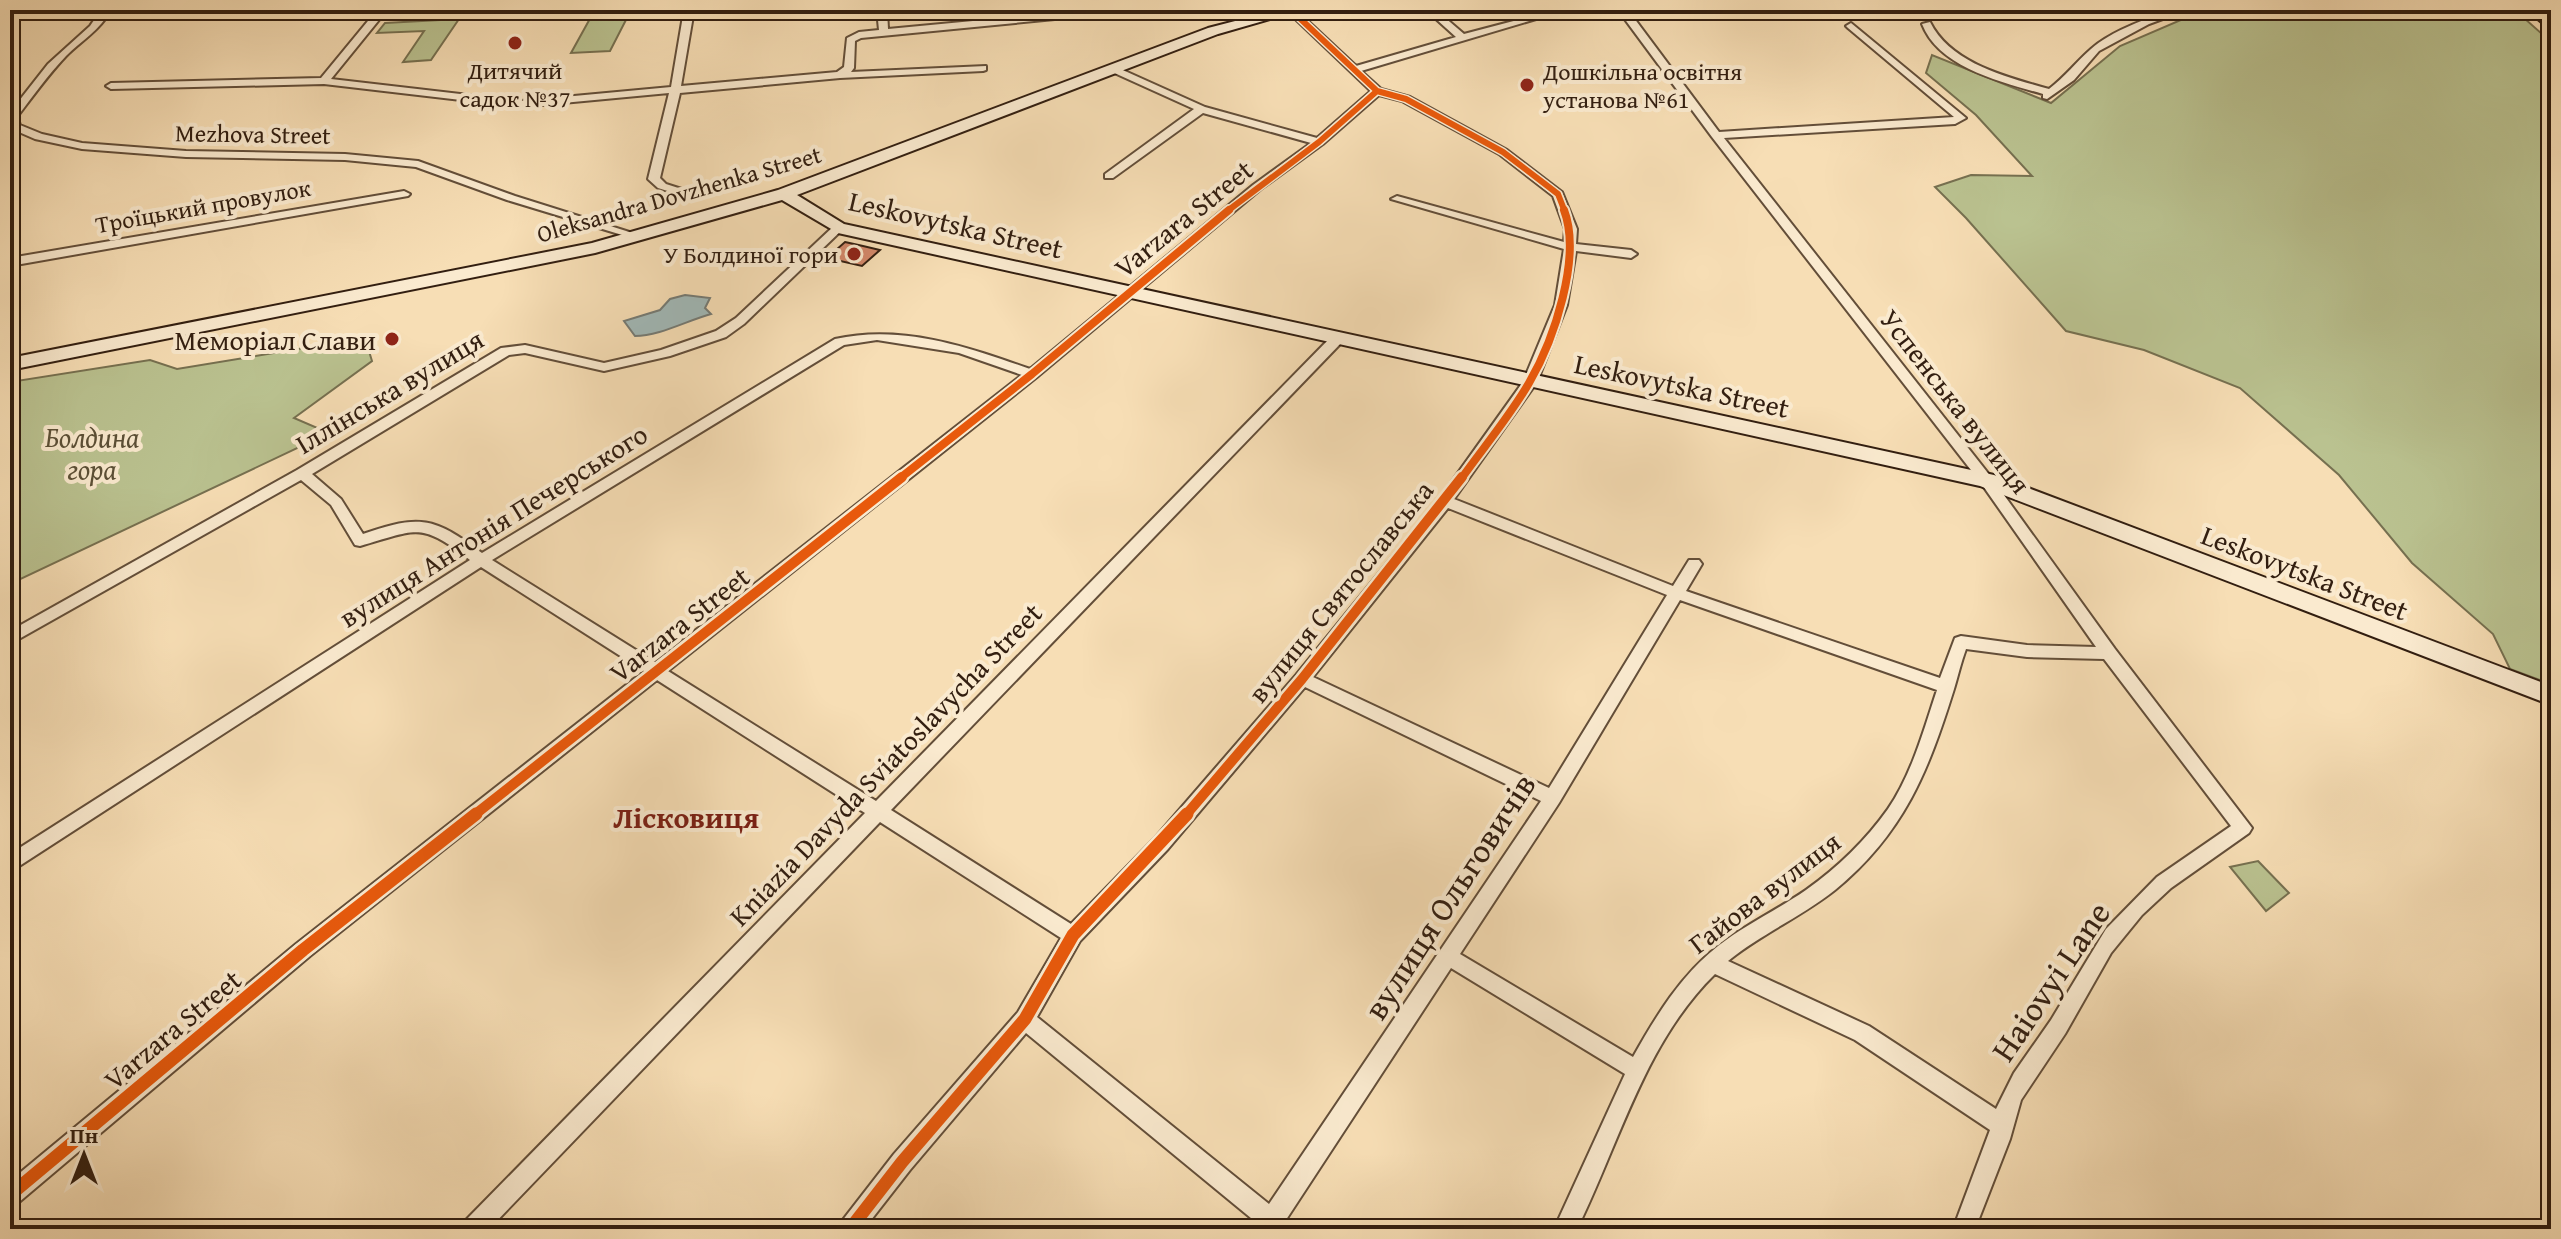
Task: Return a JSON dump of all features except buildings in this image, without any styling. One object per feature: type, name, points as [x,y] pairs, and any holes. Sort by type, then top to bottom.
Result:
[{"type":"main road","name":"Oleksandra Dovzhenka Street","points":[[10,364],[595,248],[784,194],[1213,31],[1292,10]]},
{"type":"main road","points":[[2534,10],[2551,25]]},
{"type":"main road","name":"Leskovytska Street","points":[[784,194],[838,228],[1986,480],[2551,696]]},
{"type":"street","name":"Mezhova Street","points":[[106,10],[99,24],[68,48],[35,85],[12,117],[16,127],[39,137],[82,146],[186,154],[345,157],[418,164],[511,198],[636,236]]},
{"type":"street","points":[[324,81],[382,10]]},
{"type":"street","points":[[689,10],[676,91],[654,179],[662,186],[690,195]]},
{"type":"street","points":[[882,10],[884,32]]},
{"type":"street","points":[[840,75],[849,68],[850,40],[859,35],[1117,10]]},
{"type":"street","name":"вулиця Святославська","points":[[850,1229],[902,1162],[1025,1019],[1073,935],[1161,844],[1302,679],[1445,501],[1530,382],[1561,305],[1571,229],[1558,194],[1503,152],[1406,99],[1377,91],[1292,10]]},
{"type":"street","points":[[1431,10],[1463,38]]},
{"type":"street","name":"Успенська вулиця","points":[[1623,10],[1716,135],[1986,480],[2109,653],[2243,828]]},
{"type":"street","points":[[1927,24],[1927,34],[1941,49],[2049,94],[2070,78],[2096,49],[2146,22],[2182,10]]},
{"type":"street","points":[[1356,69],[1533,17]]},
{"type":"street","points":[[1716,135],[1955,121],[1961,118],[1851,26]]},
{"type":"street","points":[[111,86],[324,81],[520,104],[840,75],[983,68]]},
{"type":"street","name":"Varzara Street","points":[[1113,69],[1201,109],[1319,142]]},
{"type":"street","name":"Varzara Street","points":[[10,1195],[303,950],[1032,374],[1257,187],[1319,142],[1377,91]]},
{"type":"street","points":[[1109,176],[1201,109]]},
{"type":"street","name":"Троїцький провулок","points":[[10,262],[404,194]]},
{"type":"street","points":[[1397,199],[1570,247],[1631,254]]},
{"type":"street","name":"Іллінська вулиця","points":[[10,638],[302,473],[506,351],[525,349],[604,367],[665,353],[721,334],[740,321],[838,228]]},
{"type":"street","name":"вулиця Антонія Печерського","points":[[10,864],[481,560],[840,342],[877,336],[961,349],[1032,374]]},
{"type":"street","name":"Kniazia Davyda Sviatoslavycha Street","points":[[473,1229],[1338,338]]},
{"type":"street","points":[[302,473],[336,502],[360,541],[407,524],[440,529],[481,560],[1073,935]]},
{"type":"street","points":[[1445,501],[1679,594],[1947,687]]},
{"type":"street","name":"вулиця Ольговичів","points":[[1269,1225],[1553,798],[1679,594],[1694,564]]},
{"type":"street","name":"Гайова вулиця","points":[[1565,1229],[1584,1193],[1637,1070],[1668,1015],[1712,963],[1762,924],[1802,903],[1867,848],[1899,809],[1947,687],[1961,642],[2027,651],[2109,653]]},
{"type":"street","points":[[1302,679],[1553,798]]},
{"type":"street","name":"Haiovyi Lane","points":[[1964,1229],[1999,1139],[2000,1124],[2020,1078],[2057,1027],[2087,974],[2123,922],[2185,868],[2243,828]]},
{"type":"street","points":[[1449,957],[1637,1070]]},
{"type":"street","points":[[1712,963],[1862,1033],[2000,1124]]},
{"type":"street","points":[[1025,1019],[1269,1225]]},
{"type":"green space","points":[[2204,10],[2515,10],[2551,42],[2551,684],[2510,669],[2493,634],[2412,563],[2339,475],[2240,388],[2144,350],[2066,331],[1935,187],[1971,175],[2032,176],[1976,115],[1926,73],[1932,55],[2051,103],[2120,46]]},
{"type":"green space","points":[[629,14],[610,51],[571,53],[592,15]]},
{"type":"green space","points":[[459,19],[431,60],[403,62],[424,31],[377,33],[385,23]]},
{"type":"green space","name":"Болдина гора","points":[[365,338],[372,361],[294,418],[329,433],[10,584],[10,382],[150,360],[177,369]]},
{"type":"green space","points":[[2258,861],[2289,893],[2266,911],[2230,867]]},
{"type":"water","points":[[685,295],[710,298],[705,308],[711,314],[663,331],[635,336],[624,321],[660,310],[670,299]]},
{"type":"cycle path","points":[[850,1229],[902,1162],[1025,1019],[1073,935],[1161,844],[1302,679],[1445,501],[1530,382],[1561,305],[1569,266],[1571,229],[1558,194],[1503,152],[1406,99],[1377,91],[1291,10]]},
{"type":"cycle path","points":[[10,1195],[303,950],[1032,374],[1257,187],[1319,142],[1377,91]]},
{"type":"place","name":"Дитячий садок №37","points":[[515,43]]},
{"type":"place","name":"Дошкільна освітня установа №61","points":[[1527,85]]},
{"type":"place","name":"У Болдиної гори","points":[[854,254]]},
{"type":"place","name":"Меморіал Слави","points":[[392,339]]},
{"type":"district","name":"Лісковиця","points":[[686,817]]}]
